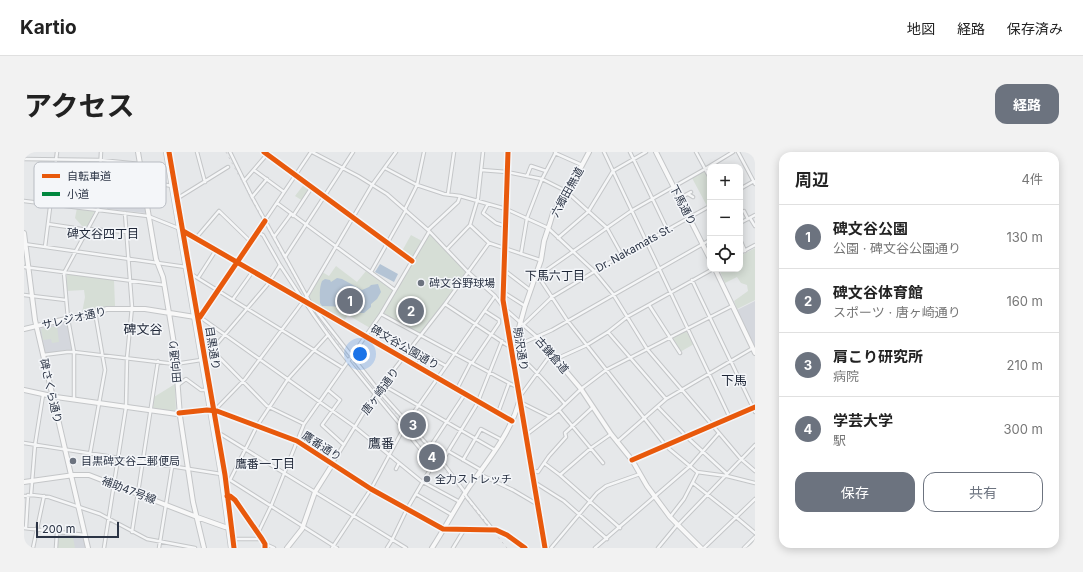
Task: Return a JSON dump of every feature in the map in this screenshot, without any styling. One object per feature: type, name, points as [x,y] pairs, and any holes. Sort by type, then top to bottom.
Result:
[{"type":"main road","name":"目黒通り","points":[[166,152],[191,275],[211,411],[234,548]]},
{"type":"main road","name":"目黒通り","points":[[169,152],[178,198],[186,267],[197,317]]},
{"type":"main road","name":"目黒通り","points":[[203,359],[206,390],[228,480],[227,496],[231,548]]},
{"type":"street","points":[[56,162],[57,152]]},
{"type":"street","points":[[100,160],[101,152]]},
{"type":"street","name":"田向通り","points":[[138,152],[140,162]]},
{"type":"street","points":[[196,152],[205,182]]},
{"type":"street","points":[[230,152],[252,197],[312,306]]},
{"type":"street","points":[[264,152],[268,153],[295,175],[412,260]]},
{"type":"street","points":[[312,152],[276,203],[219,291],[197,317],[225,334],[355,427],[390,454],[422,482],[460,502]]},
{"type":"street","name":"古鎌倉道","points":[[312,152],[358,176],[387,194],[406,209],[468,272],[495,296],[504,308],[537,337],[581,389],[611,434],[632,460],[655,498],[670,518],[701,548]]},
{"type":"street","points":[[285,257],[353,152]]},
{"type":"street","points":[[211,411],[221,404],[242,381],[282,330],[302,299],[307,296],[372,185],[396,152]]},
{"type":"street","points":[[371,272],[406,209],[417,185],[424,152]]},
{"type":"street","points":[[448,194],[454,152]]},
{"type":"street","points":[[447,249],[470,225],[477,200],[483,152]]},
{"type":"street","name":"駒沢通り","points":[[508,152],[503,269],[504,308],[545,548]]},
{"type":"street","points":[[521,254],[528,218],[542,179],[555,152],[582,165]]},
{"type":"street","name":"六郷田無道","points":[[515,342],[522,324],[525,306],[530,290],[537,275],[548,228],[554,214],[589,152]]},
{"type":"street","points":[[604,152],[730,418]]},
{"type":"street","points":[[630,152],[667,229]]},
{"type":"street","points":[[558,238],[588,212],[613,170],[646,152]]},
{"type":"street","name":"下馬通り","points":[[656,152],[707,253]]},
{"type":"street","points":[[696,152],[706,169]]},
{"type":"street","points":[[733,152],[706,169],[631,210],[573,252],[537,275],[567,320],[666,446],[698,472],[726,475],[755,483]]},
{"type":"street","points":[[738,152],[755,182],[743,188]]},
{"type":"street","points":[[244,181],[268,153]]},
{"type":"street","points":[[24,158],[120,162]]},
{"type":"street","points":[[527,176],[531,166],[546,171]]},
{"type":"street","points":[[178,198],[228,167]]},
{"type":"street","points":[[385,168],[417,185],[506,209],[548,228],[594,271],[613,294],[647,349],[741,459],[755,471]]},
{"type":"street","points":[[254,170],[284,192]]},
{"type":"street","points":[[481,170],[507,172],[542,179],[567,192],[607,228],[622,255]]},
{"type":"street","points":[[252,197],[267,179]]},
{"type":"street","points":[[645,183],[650,181]]},
{"type":"street","points":[[166,185],[172,186]]},
{"type":"street","points":[[274,237],[312,187]]},
{"type":"street","points":[[680,198],[690,193],[693,197]]},
{"type":"street","points":[[258,533],[271,506],[304,424],[381,314],[428,231],[458,202],[460,196]]},
{"type":"street","points":[[24,201],[34,202]]},
{"type":"street","points":[[276,203],[395,290]]},
{"type":"street","points":[[488,204],[484,213],[496,223],[505,226]]},
{"type":"street","points":[[45,247],[50,208]]},
{"type":"street","points":[[82,208],[148,216],[181,230]]},
{"type":"street","name":"田向通り","points":[[147,208],[169,313],[176,364],[179,413],[193,502],[204,548]]},
{"type":"street","name":"Dr. Nakamats St.","points":[[522,324],[552,297],[646,241],[707,208]]},
{"type":"street","points":[[74,399],[74,352],[68,318],[64,273],[98,210]]},
{"type":"street","points":[[196,238],[219,211],[251,242]]},
{"type":"street","points":[[744,211],[755,226]]},
{"type":"street","points":[[104,548],[126,407],[127,358],[132,309],[125,213]]},
{"type":"street","points":[[743,221],[755,215]]},
{"type":"street","points":[[48,224],[88,230],[127,232]]},
{"type":"street","points":[[470,225],[489,243],[541,260]]},
{"type":"street","name":"碑文谷公園通り","points":[[181,230],[512,421]]},
{"type":"street","points":[[257,232],[263,235],[280,265],[328,336],[426,456],[428,464],[431,468],[407,509],[387,548]]},
{"type":"street","name":"碑さくら通り","points":[[24,233],[26,268],[32,295],[36,326],[88,548]]},
{"type":"street","points":[[445,304],[507,345],[511,346],[515,342],[525,342],[537,337],[707,242]]},
{"type":"street","name":"唐ヶ崎通り","points":[[332,465],[375,394],[445,304],[489,243]]},
{"type":"street","points":[[25,244],[186,267]]},
{"type":"street","points":[[743,246],[745,251],[754,246]]},
{"type":"street","points":[[198,278],[216,250]]},
{"type":"street","points":[[43,355],[74,352],[176,364],[203,359],[270,281],[280,265]]},
{"type":"street","points":[[26,268],[164,285]]},
{"type":"street","points":[[503,269],[530,290]]},
{"type":"street","points":[[233,299],[253,271]]},
{"type":"street","points":[[556,359],[587,345],[608,332],[627,317],[708,272]]},
{"type":"street","points":[[715,272],[755,353]]},
{"type":"street","points":[[191,275],[233,299],[343,368]]},
{"type":"street","points":[[632,460],[712,425],[754,409],[692,280]]},
{"type":"street","points":[[503,292],[525,306]]},
{"type":"street","points":[[24,295],[66,300]]},
{"type":"street","points":[[333,547],[371,489],[403,428],[495,296]]},
{"type":"street","points":[[649,305],[680,353]]},
{"type":"street","points":[[526,435],[528,435],[559,410],[581,389],[606,370],[732,306]]},
{"type":"street","name":"サレジオ通り","points":[[24,329],[107,310],[145,309],[197,317]]},
{"type":"street","points":[[318,309],[317,312],[379,390],[433,451],[444,458]]},
{"type":"street","points":[[457,389],[472,363],[499,323],[499,320],[485,311]]},
{"type":"street","points":[[90,454],[104,375],[103,355],[95,312]]},
{"type":"street","points":[[381,314],[517,386]]},
{"type":"street","points":[[608,332],[666,399]]},
{"type":"street","points":[[328,336],[288,379],[257,426],[228,480],[271,506],[333,547],[337,548]]},
{"type":"street","points":[[493,530],[443,463],[444,458],[478,401],[502,341]]},
{"type":"street","points":[[618,442],[666,399],[753,348]]},
{"type":"street","points":[[212,350],[269,408],[304,424]]},
{"type":"street","points":[[512,352],[515,352],[565,404]]},
{"type":"street","points":[[417,366],[424,354],[446,366]]},
{"type":"street","points":[[519,395],[521,395],[552,354]]},
{"type":"street","points":[[132,532],[158,361]]},
{"type":"street","points":[[177,385],[186,380],[201,390],[206,390]]},
{"type":"street","points":[[498,413],[509,383]]},
{"type":"street","points":[[383,385],[496,450]]},
{"type":"street","name":"鷹番通り","points":[[24,390],[52,396],[151,410],[179,413],[217,411],[297,441],[371,489],[443,529]]},
{"type":"street","points":[[328,390],[340,399],[322,425],[344,445]]},
{"type":"street","points":[[43,394],[25,528],[85,535]]},
{"type":"street","points":[[430,446],[465,394]]},
{"type":"street","points":[[432,548],[460,502],[496,450],[512,421],[520,402],[550,417]]},
{"type":"street","points":[[532,470],[538,472],[566,437],[564,433],[593,407]]},
{"type":"street","points":[[658,407],[726,475]]},
{"type":"street","points":[[559,410],[603,463]]},
{"type":"street","points":[[463,460],[481,429],[502,440]]},
{"type":"street","points":[[216,431],[406,548]]},
{"type":"street","points":[[596,548],[690,466],[718,433]]},
{"type":"street","points":[[560,475],[590,448],[611,434]]},
{"type":"street","points":[[24,443],[221,474]]},
{"type":"street","points":[[658,548],[677,525],[708,495],[755,444]]},
{"type":"street","points":[[448,451],[480,472],[534,503],[537,502]]},
{"type":"street","points":[[396,469],[400,463]]},
{"type":"street","points":[[544,463],[560,475],[620,528]]},
{"type":"street","points":[[287,548],[303,527],[315,492],[332,465]]},
{"type":"street","points":[[159,548],[172,467]]},
{"type":"street","points":[[670,518],[684,499],[698,472]]},
{"type":"street","points":[[551,548],[596,493],[606,486],[640,474]]},
{"type":"street","name":"補助47号線","points":[[24,482],[71,475],[88,475],[197,517],[230,528]]},
{"type":"street","points":[[533,482],[564,500],[608,539]]},
{"type":"street","points":[[693,483],[755,533]]},
{"type":"street","points":[[416,494],[452,515]]},
{"type":"street","points":[[24,496],[44,496],[100,514],[147,539],[195,548]]},
{"type":"street","points":[[33,548],[44,496]]},
{"type":"street","points":[[227,496],[230,496],[235,500],[262,539],[265,546],[274,548]]},
{"type":"street","points":[[704,548],[755,499]]},
{"type":"street","points":[[443,529],[493,530],[507,535],[525,548]]},
{"type":"street","points":[[453,548],[464,530]]},
{"type":"street","points":[[56,548],[57,532]]},
{"type":"street","points":[[744,548],[755,537]]},
{"type":"street","points":[[233,539],[262,539]]},
{"type":"shaded area","points":[[59,160],[99,161],[57,162]]},
{"type":"shaded area","points":[[705,171],[707,175],[707,206],[692,178]]},
{"type":"shaded area","points":[[305,183],[311,187],[303,201],[295,196]]},
{"type":"shaded area","points":[[77,208],[95,210],[88,226],[82,226],[75,218]]},
{"type":"shaded area","points":[[145,208],[146,213],[107,209]]},
{"type":"shaded area","points":[[429,233],[468,272],[420,334],[381,314],[370,328],[348,315],[344,321],[313,306],[308,296],[322,272],[329,276],[336,266],[357,282],[366,271],[395,291]]},
{"type":"shaded area","points":[[411,235],[422,241],[412,259],[402,251]]},
{"type":"shaded area","points":[[755,248],[755,300],[737,309],[734,301],[748,291],[747,285],[741,283],[737,277],[725,283],[720,272],[743,272],[743,254]]},
{"type":"shaded area","points":[[67,274],[114,280],[115,306],[82,313],[85,297],[84,290],[66,291]]},
{"type":"shaded area","points":[[755,301],[755,347],[737,310]]},
{"type":"shaded area","points":[[67,322],[73,351],[66,350],[44,354],[39,329]]},
{"type":"shaded area","points":[[57,326],[59,342],[52,343],[51,339],[43,340],[41,329]]},
{"type":"shaded area","points":[[686,331],[694,344],[680,352],[671,339]]},
{"type":"shaded area","points":[[175,384],[176,412],[153,409],[154,397]]},
{"type":"shaded area","points":[[59,533],[84,537],[86,548],[57,548]]},
{"type":"shaded area","points":[[59,536],[73,537],[75,548],[58,548]]},
{"type":"water","points":[[380,264],[398,274],[394,282],[375,272]]},
{"type":"water","points":[[337,278],[342,279],[362,290],[371,285],[378,284],[381,292],[377,299],[371,304],[371,307],[364,313],[354,310],[354,306],[352,305],[348,307],[322,306],[320,303],[320,286],[322,281],[325,279],[330,280],[331,282]]},
{"type":"railway","points":[[226,152],[304,295],[320,320],[397,415],[425,443],[465,497],[507,548]]},
{"type":"marked path","points":[[432,467],[439,461]]},
{"type":"cycle path","points":[[169,152],[225,475],[234,548]]},
{"type":"cycle path","points":[[264,152],[412,261]]},
{"type":"cycle path","points":[[508,152],[503,300],[545,548]]},
{"type":"cycle path","points":[[200,317],[265,221]]},
{"type":"cycle path","points":[[183,231],[512,421]]},
{"type":"cycle path","points":[[632,460],[755,407]]},
{"type":"cycle path","points":[[179,413],[207,410],[217,411],[297,441],[371,489],[443,529],[496,530],[507,535],[525,548]]},
{"type":"cycle path","points":[[227,496],[230,496],[235,500],[262,539],[265,544],[265,548]]},
{"type":"place","name":"碑文谷野球場","points":[[421,283]]},
{"type":"place","name":"碑文谷公園","points":[[350,301]]},
{"type":"place","name":"碑文谷体育館","points":[[411,311]]},
{"type":"place","name":"肩こり研究所","points":[[413,425]]},
{"type":"place","name":"学芸大学","points":[[432,457]]},
{"type":"place","name":"目黒碑文谷二郵便局","points":[[73,461]]},
{"type":"place","name":"全力ストレッチ","points":[[427,479]]},
{"type":"district","name":"碑文谷四丁目","points":[[103,233]]},
{"type":"district","name":"下馬六丁目","points":[[555,275]]},
{"type":"district","name":"碑文谷","points":[[143,329]]},
{"type":"district","name":"下馬","points":[[734,380]]},
{"type":"district","name":"鷹番","points":[[381,443]]},
{"type":"district","name":"鷹番一丁目","points":[[265,463]]}]
